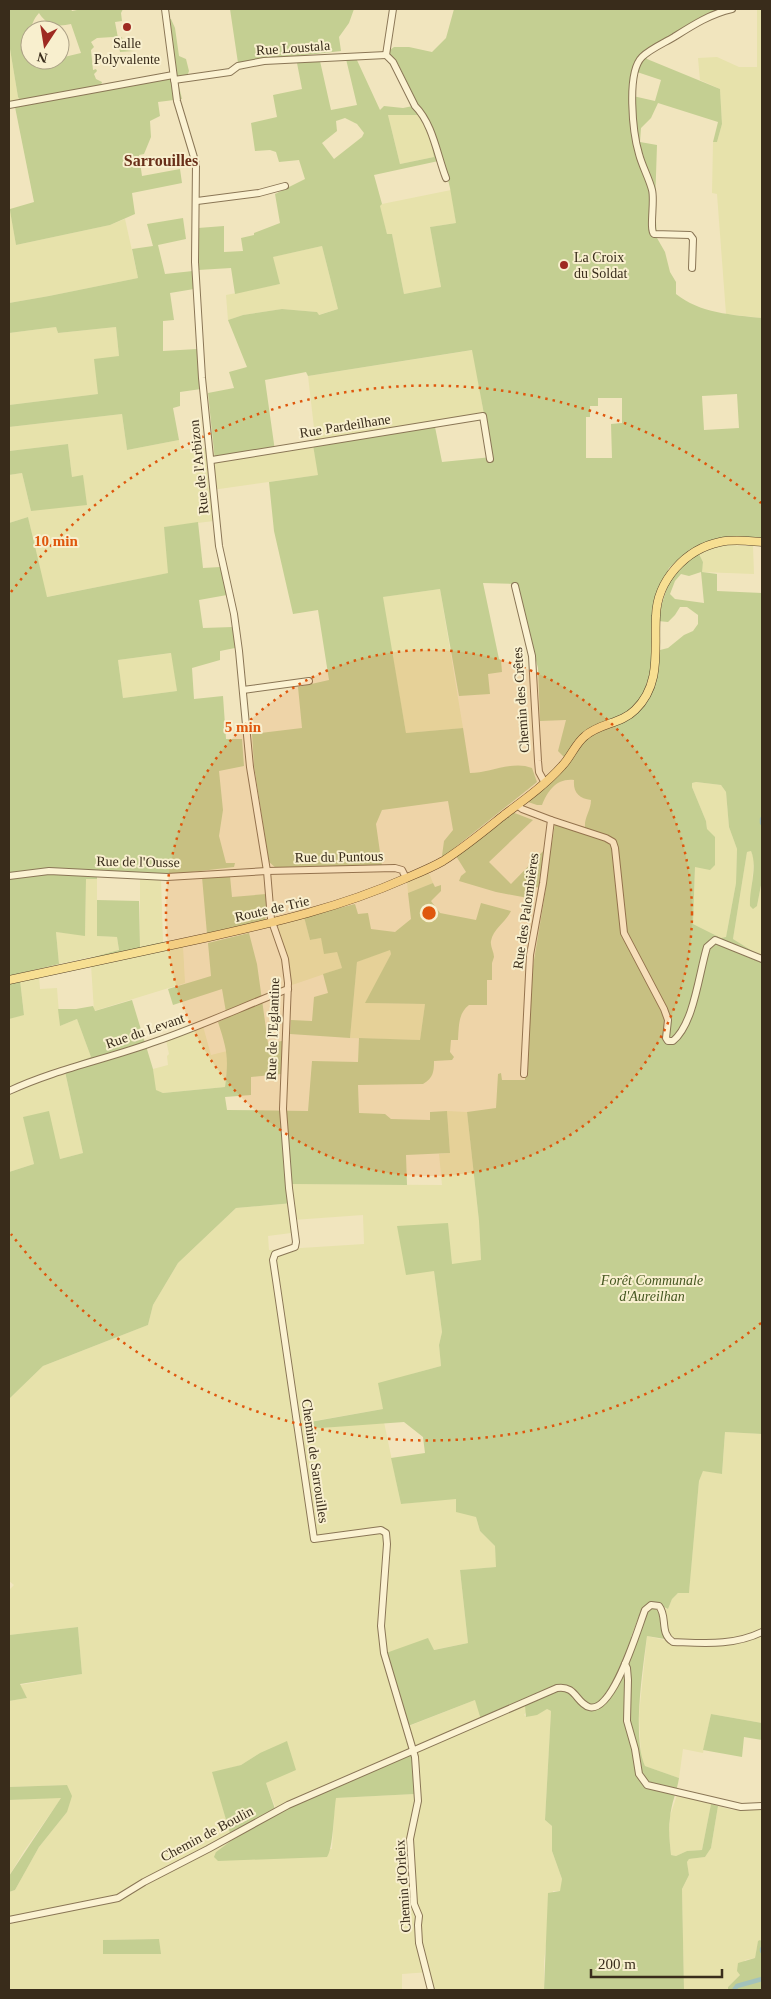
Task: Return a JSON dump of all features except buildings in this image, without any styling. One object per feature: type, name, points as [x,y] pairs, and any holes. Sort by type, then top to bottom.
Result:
[{"type":"main road","name":"Route de Trie","points":[[9,980],[271,923],[339,905],[424,871],[448,857],[544,783],[558,770],[586,734],[629,715],[642,702],[652,684],[656,660],[657,605],[670,575],[678,565],[698,550],[721,541],[762,542]]},
{"type":"street","name":"Rue de l'Arbizon","points":[[165,9],[179,110],[196,164],[195,262],[202,378],[212,460],[219,546],[234,614],[250,768],[267,871],[271,923]]},
{"type":"street","points":[[393,9],[386,54],[393,62],[415,106],[421,111],[427,123],[446,178]]},
{"type":"street","points":[[692,268],[693,239],[690,235],[654,234],[651,232],[650,227],[654,211],[652,189],[638,152],[633,118],[633,86],[642,56],[711,14],[732,9]]},
{"type":"street","name":"Rue Loustala","points":[[9,105],[174,77],[230,72],[238,66],[264,61],[386,54]]},
{"type":"street","points":[[197,201],[265,192],[285,186]]},
{"type":"street","name":"Rue Pardeilhane","points":[[212,460],[483,416],[490,459]]},
{"type":"street","name":"Chemin des Crêtes","points":[[515,586],[532,656],[539,772],[544,783]]},
{"type":"street","points":[[243,690],[309,681]]},
{"type":"street","points":[[517,805],[522,809],[613,842],[624,933],[664,1009],[668,1020],[666,1038],[668,1041],[672,1041],[681,1032],[691,1008],[707,947],[711,942],[715,940],[762,959]]},
{"type":"street","name":"Rue des Palombières","points":[[524,1074],[530,955],[543,882],[551,820]]},
{"type":"street","name":"Rue du Puntous","points":[[267,871],[395,868],[402,870],[406,878]]},
{"type":"street","name":"Rue de l'Ousse","points":[[9,876],[49,871],[167,877],[267,871]]},
{"type":"street","name":"Rue de l'Eglantine","points":[[271,923],[285,959],[288,989],[283,1109]]},
{"type":"street","name":"Rue du Levant","points":[[9,1092],[47,1076],[163,1039],[223,1017],[288,989]]},
{"type":"street","name":"Chemin de Sarrouilles","points":[[283,1109],[288,1188],[296,1242],[295,1247],[275,1254],[273,1260],[314,1539],[381,1530],[386,1533],[387,1544],[381,1626],[384,1653],[412,1750]]},
{"type":"street","name":"Chemin de Boulin","points":[[9,1920],[118,1898],[144,1882],[288,1805],[557,1688],[571,1690],[584,1704],[595,1707],[607,1699],[625,1664],[644,1610],[651,1605],[659,1606],[662,1610],[665,1634],[673,1642],[736,1642],[762,1632]]},
{"type":"street","points":[[625,1664],[628,1680],[627,1721],[642,1781],[647,1785],[741,1807],[762,1806]]},
{"type":"street","name":"Chemin d'Orleix","points":[[412,1750],[418,1784],[418,1801],[410,1838],[414,1904],[419,1916],[419,1942],[431,1990]]},
{"type":"shaded area","points":[[757,9],[762,9],[762,318],[726,314],[717,194],[712,193],[713,142],[717,142],[722,124],[720,89],[700,80],[698,58],[717,57],[739,67],[757,67]]},
{"type":"shaded area","points":[[9,43],[20,100],[9,102]]},
{"type":"shaded area","points":[[388,115],[421,115],[429,133],[434,157],[400,164]]},
{"type":"shaded area","points":[[451,190],[456,223],[430,227],[441,287],[404,294],[392,234],[387,234],[379,206]]},
{"type":"shaded area","points":[[10,209],[16,245],[110,225],[125,219],[138,278],[9,303]]},
{"type":"shaded area","points":[[322,246],[338,309],[318,315],[317,312],[282,309],[243,315],[228,320],[226,295],[280,284],[272,257]]},
{"type":"shaded area","points":[[56,327],[58,333],[116,327],[119,356],[98,394],[9,405],[9,333]]},
{"type":"shaded area","points":[[473,350],[484,415],[316,445],[308,376]]},
{"type":"shaded area","points":[[122,414],[127,450],[179,440],[181,450],[213,447],[215,461],[313,445],[319,475],[212,490],[214,521],[164,527],[169,573],[46,597],[28,517],[9,523],[9,475],[22,473],[31,511],[83,476],[72,477],[68,444],[9,451],[9,427]]},
{"type":"shaded area","points":[[726,545],[753,546],[754,574],[701,572],[703,562],[699,554],[712,548]]},
{"type":"shaded area","points":[[440,589],[463,728],[406,733],[382,597]]},
{"type":"shaded area","points":[[172,653],[177,691],[123,698],[118,660]]},
{"type":"shaded area","points":[[692,783],[721,785],[726,792],[729,827],[737,849],[736,883],[726,937],[721,938],[693,924],[695,867],[707,829],[706,821],[692,787]]},
{"type":"shaded area","points":[[751,851],[754,859],[750,906],[757,906],[762,880],[762,957],[733,939],[747,852]]},
{"type":"shaded area","points":[[429,873],[433,883],[408,893],[407,881]]},
{"type":"shaded area","points":[[140,878],[161,879],[163,942],[140,947]]},
{"type":"shaded area","points":[[86,879],[97,879],[97,936],[117,937],[119,951],[59,964],[56,932],[85,935]]},
{"type":"shaded area","points":[[304,917],[310,940],[321,938],[337,952],[342,968],[292,985],[275,925]]},
{"type":"shaded area","points":[[183,946],[185,983],[94,1011],[91,965]]},
{"type":"shaded area","points":[[390,949],[391,954],[366,1003],[425,1004],[420,1040],[350,1038],[357,962]]},
{"type":"shaded area","points":[[39,976],[40,989],[57,988],[60,1026],[77,1019],[91,1057],[64,1067],[83,1153],[60,1159],[24,1117],[34,1164],[9,1172],[9,1019],[24,1014],[20,980]]},
{"type":"shaded area","points":[[203,1026],[211,1055],[227,1051],[228,1063],[225,1087],[163,1093],[155,1090],[153,1069],[168,1065],[167,1056],[169,1054],[166,1040]]},
{"type":"shaded area","points":[[447,1111],[467,1112],[479,1221],[481,1261],[452,1265],[434,1271],[442,1332],[439,1345],[441,1366],[412,1374],[383,1409],[314,1421],[321,1428],[384,1422],[401,1504],[456,1498],[476,1517],[480,1531],[495,1546],[497,1567],[460,1570],[468,1643],[433,1650],[428,1639],[402,1701],[409,1726],[475,1700],[526,1705],[527,1711],[524,1715],[527,1717],[547,1709],[551,1711],[545,1820],[552,1826],[552,1851],[562,1879],[561,1891],[553,1891],[544,1961],[544,1990],[434,1990],[429,1972],[402,1974],[402,1990],[9,1990],[9,1892],[15,1890],[39,1847],[67,1812],[67,1785],[9,1787],[9,1701],[27,1698],[20,1685],[82,1674],[78,1627],[9,1635],[9,1590],[14,1585],[9,1581],[9,1399],[43,1366],[148,1325],[153,1305],[178,1263],[236,1208],[293,1203],[290,1184],[442,1185],[439,1154],[450,1153]],"holes":[[[363,1215],[364,1244],[269,1250],[268,1236],[291,1233],[293,1220]],[[260,1753],[275,1779],[266,1783],[276,1809],[415,1772],[415,1794],[335,1798],[332,1849],[216,1852],[232,1840],[213,1773],[241,1765]],[[159,1939],[160,1954],[103,1954],[103,1940]]]},
{"type":"shaded area","points":[[725,1432],[762,1434],[762,1723],[711,1714],[703,1753],[683,1749],[679,1778],[645,1766],[641,1758],[639,1715],[647,1636],[669,1641],[664,1608],[668,1609],[672,1599],[678,1593],[689,1592],[699,1481],[703,1470],[722,1474]]},
{"type":"shaded area","points":[[677,1795],[711,1804],[702,1850],[687,1851],[676,1856],[671,1855],[669,1833],[670,1816]]},
{"type":"shaded area","points":[[62,1797],[24,1851],[9,1876],[9,1800]]},
{"type":"shaded area","points":[[718,1806],[733,1810],[762,1808],[762,1941],[758,1942],[755,1958],[745,1960],[740,1975],[728,1987],[728,1990],[684,1990],[682,1889],[689,1875],[687,1862],[689,1859],[705,1857],[711,1848]]},
{"type":"green space","points":[[9,9],[71,9],[72,11],[82,9],[123,9],[121,13],[122,21],[115,22],[118,38],[122,37],[124,50],[134,51],[120,52],[118,43],[113,37],[97,38],[91,42],[94,47],[91,50],[93,70],[96,69],[97,71],[94,74],[96,79],[102,82],[101,85],[124,81],[20,100],[9,43]]},
{"type":"green space","points":[[230,9],[354,9],[349,23],[339,37],[341,51],[238,63]]},
{"type":"green space","points":[[454,9],[724,9],[708,13],[643,53],[647,59],[720,89],[722,124],[717,142],[713,142],[718,122],[658,103],[651,118],[641,128],[640,142],[657,145],[655,205],[657,238],[665,252],[670,272],[676,282],[676,294],[706,309],[762,318],[762,539],[712,541],[689,550],[669,568],[660,587],[652,669],[641,699],[633,709],[577,740],[564,757],[558,751],[566,720],[540,721],[538,668],[516,584],[483,583],[499,659],[501,660],[502,672],[488,674],[490,694],[459,696],[440,589],[383,597],[406,733],[463,728],[470,773],[509,766],[525,766],[532,768],[537,782],[443,857],[444,841],[453,830],[448,801],[382,810],[376,824],[382,866],[276,868],[269,862],[254,766],[252,734],[302,728],[298,687],[329,680],[318,610],[293,614],[274,531],[269,482],[318,475],[313,445],[434,422],[442,462],[492,457],[472,350],[308,376],[306,372],[265,380],[275,451],[215,461],[208,393],[234,388],[229,372],[247,367],[228,320],[243,315],[282,309],[317,312],[319,315],[338,309],[322,246],[273,257],[280,284],[235,294],[231,268],[198,270],[198,228],[224,226],[224,252],[243,251],[241,238],[254,235],[254,233],[280,223],[275,194],[305,179],[299,160],[279,162],[276,152],[270,150],[255,151],[251,123],[277,117],[273,95],[302,89],[297,63],[320,61],[331,110],[357,105],[346,59],[356,58],[380,110],[384,106],[403,108],[418,105],[398,64],[391,66],[387,61],[390,50],[394,47],[409,47],[432,52],[446,38]],"holes":[[[637,72],[661,80],[655,101],[633,96]],[[388,115],[421,115],[429,133],[434,157],[400,164]],[[345,118],[357,124],[364,133],[362,137],[334,159],[322,143],[337,131],[336,121]],[[443,160],[456,223],[430,227],[441,287],[404,294],[392,234],[387,234],[380,206],[382,204],[374,175]],[[737,394],[739,428],[704,430],[702,396]],[[598,398],[622,398],[622,423],[611,424],[612,458],[586,458],[586,417],[590,417],[590,406],[598,406]]]},
{"type":"green space","points":[[169,19],[171,19],[175,28],[179,56],[186,59],[189,71],[187,76],[177,78],[182,99],[158,102],[160,116],[150,121],[151,137],[144,154],[139,155],[142,176],[180,169],[182,183],[132,193],[135,214],[110,225],[16,245],[9,205],[10,209],[34,202],[15,107],[176,78]]},
{"type":"green space","points":[[183,218],[186,239],[158,245],[165,274],[193,271],[194,289],[170,293],[174,320],[163,321],[163,351],[197,349],[201,389],[180,392],[180,406],[173,408],[179,440],[127,450],[122,414],[9,427],[9,405],[98,394],[94,359],[119,356],[116,327],[58,333],[56,327],[9,333],[9,303],[138,278],[132,249],[153,246],[147,224]]},
{"type":"green space","points":[[68,444],[72,477],[83,475],[87,505],[31,511],[22,473],[9,475],[9,451]]},
{"type":"green space","points":[[28,517],[47,597],[168,573],[164,527],[198,522],[203,568],[220,567],[227,595],[199,600],[203,628],[233,627],[235,648],[220,651],[220,660],[192,668],[194,699],[223,696],[226,739],[242,739],[244,766],[219,771],[223,810],[219,836],[226,863],[235,863],[234,867],[175,874],[97,871],[97,879],[86,879],[85,936],[56,932],[59,964],[9,976],[9,523]],"holes":[[[171,653],[177,691],[123,698],[118,660]]]},
{"type":"green space","name":"Forêt Communale d'Aureilhan","points":[[699,554],[703,562],[702,572],[717,574],[717,591],[762,593],[762,880],[757,906],[753,909],[750,906],[750,899],[754,864],[751,851],[747,852],[733,939],[762,957],[762,1434],[725,1432],[722,1474],[703,1471],[699,1481],[689,1593],[678,1593],[672,1599],[668,1609],[660,1605],[644,1608],[631,1637],[636,1636],[646,1611],[651,1608],[658,1610],[665,1639],[647,1636],[641,1684],[639,1738],[645,1766],[679,1778],[669,1823],[671,1855],[676,1856],[687,1851],[702,1850],[711,1804],[718,1806],[711,1848],[705,1857],[689,1859],[687,1862],[689,1875],[682,1889],[684,1990],[544,1990],[548,1893],[560,1891],[562,1879],[552,1851],[552,1826],[545,1820],[551,1711],[547,1709],[537,1715],[526,1717],[525,1705],[482,1723],[475,1700],[408,1726],[386,1653],[428,1638],[434,1650],[468,1643],[460,1570],[496,1567],[495,1546],[480,1531],[476,1517],[456,1512],[456,1499],[401,1504],[391,1458],[425,1453],[423,1437],[404,1422],[321,1428],[313,1427],[310,1422],[383,1409],[378,1383],[441,1366],[439,1345],[442,1332],[434,1271],[406,1275],[397,1226],[448,1223],[452,1264],[481,1260],[479,1221],[467,1112],[496,1108],[498,1074],[501,1073],[502,1080],[525,1080],[529,990],[546,888],[532,887],[528,898],[496,892],[459,881],[466,872],[456,856],[512,812],[533,820],[489,862],[511,884],[552,842],[555,823],[585,827],[591,800],[583,798],[576,792],[574,780],[563,781],[554,786],[547,794],[542,805],[525,801],[592,734],[627,719],[655,677],[660,650],[668,648],[684,635],[693,631],[698,624],[698,615],[687,607],[680,607],[668,622],[658,621],[670,581],[689,559]],"holes":[[[701,572],[704,603],[675,599],[670,594],[675,581],[681,574],[689,576]],[[692,783],[721,785],[726,792],[729,827],[737,849],[736,883],[726,937],[721,938],[693,924],[695,867],[710,870],[715,865],[715,837],[707,829],[706,821],[692,787]]]},
{"type":"green space","points":[[230,876],[232,897],[266,894],[267,916],[264,921],[207,934],[202,877]]},
{"type":"green space","points":[[433,883],[435,887],[441,885],[441,891],[431,901],[440,913],[476,920],[481,903],[511,911],[492,937],[491,945],[494,957],[492,980],[487,980],[487,1005],[469,1005],[465,1008],[460,1021],[458,1040],[451,1040],[450,1052],[454,1057],[452,1060],[434,1061],[432,1074],[423,1084],[358,1085],[359,1113],[385,1114],[391,1119],[430,1120],[430,1112],[447,1111],[450,1153],[406,1155],[407,1185],[291,1184],[293,1203],[236,1208],[178,1263],[153,1305],[148,1325],[43,1366],[9,1399],[9,1172],[34,1164],[23,1117],[49,1111],[60,1159],[83,1153],[64,1067],[91,1057],[77,1019],[60,1026],[58,1009],[76,1009],[93,1006],[95,1011],[132,1000],[153,1069],[156,1090],[163,1093],[225,1087],[226,1054],[218,1022],[227,1018],[222,989],[173,1005],[168,989],[211,976],[208,943],[249,933],[257,964],[268,1043],[282,1041],[281,1074],[251,1077],[251,1095],[225,1097],[227,1110],[308,1111],[312,1061],[358,1062],[359,1038],[420,1040],[425,1004],[365,1003],[391,954],[390,950],[357,962],[350,1038],[290,1034],[291,1020],[312,1021],[314,997],[328,993],[323,974],[342,968],[337,952],[324,954],[321,938],[310,940],[304,917],[355,904],[358,914],[368,913],[371,929],[395,932],[411,919],[408,893]]},
{"type":"green space","points":[[97,900],[139,901],[140,947],[163,942],[163,944],[90,960],[90,958],[119,950],[117,937],[97,936]]},
{"type":"green space","points":[[20,980],[24,1015],[9,1019],[9,983]]},
{"type":"green space","points":[[78,1627],[82,1674],[20,1684],[27,1698],[9,1701],[9,1635]]},
{"type":"green space","points":[[711,1714],[762,1723],[762,1740],[744,1737],[742,1757],[703,1750]]},
{"type":"green space","points":[[287,1741],[296,1770],[266,1783],[275,1809],[412,1754],[415,1794],[336,1798],[332,1838],[327,1857],[218,1861],[214,1857],[216,1852],[232,1840],[212,1772],[241,1765],[260,1753]]},
{"type":"green space","points":[[67,1785],[72,1796],[67,1812],[39,1847],[15,1890],[9,1892],[9,1876],[61,1798],[9,1800],[9,1787]]},
{"type":"green space","points":[[159,1939],[161,1954],[103,1954],[103,1940]]},
{"type":"green space","points":[[758,1941],[762,1941],[762,1990],[728,1990],[728,1987],[740,1975],[737,1971],[738,1963],[755,1958]]},
{"type":"waterway","points":[[734,1990],[737,1986],[762,1979]]},
{"type":"place","name":"Salle Polyvalente","points":[[127,27]]},
{"type":"place","name":"La Croix du Soldat","points":[[564,265]]},
{"type":"district","name":"Sarrouilles","points":[[161,160]]}]
